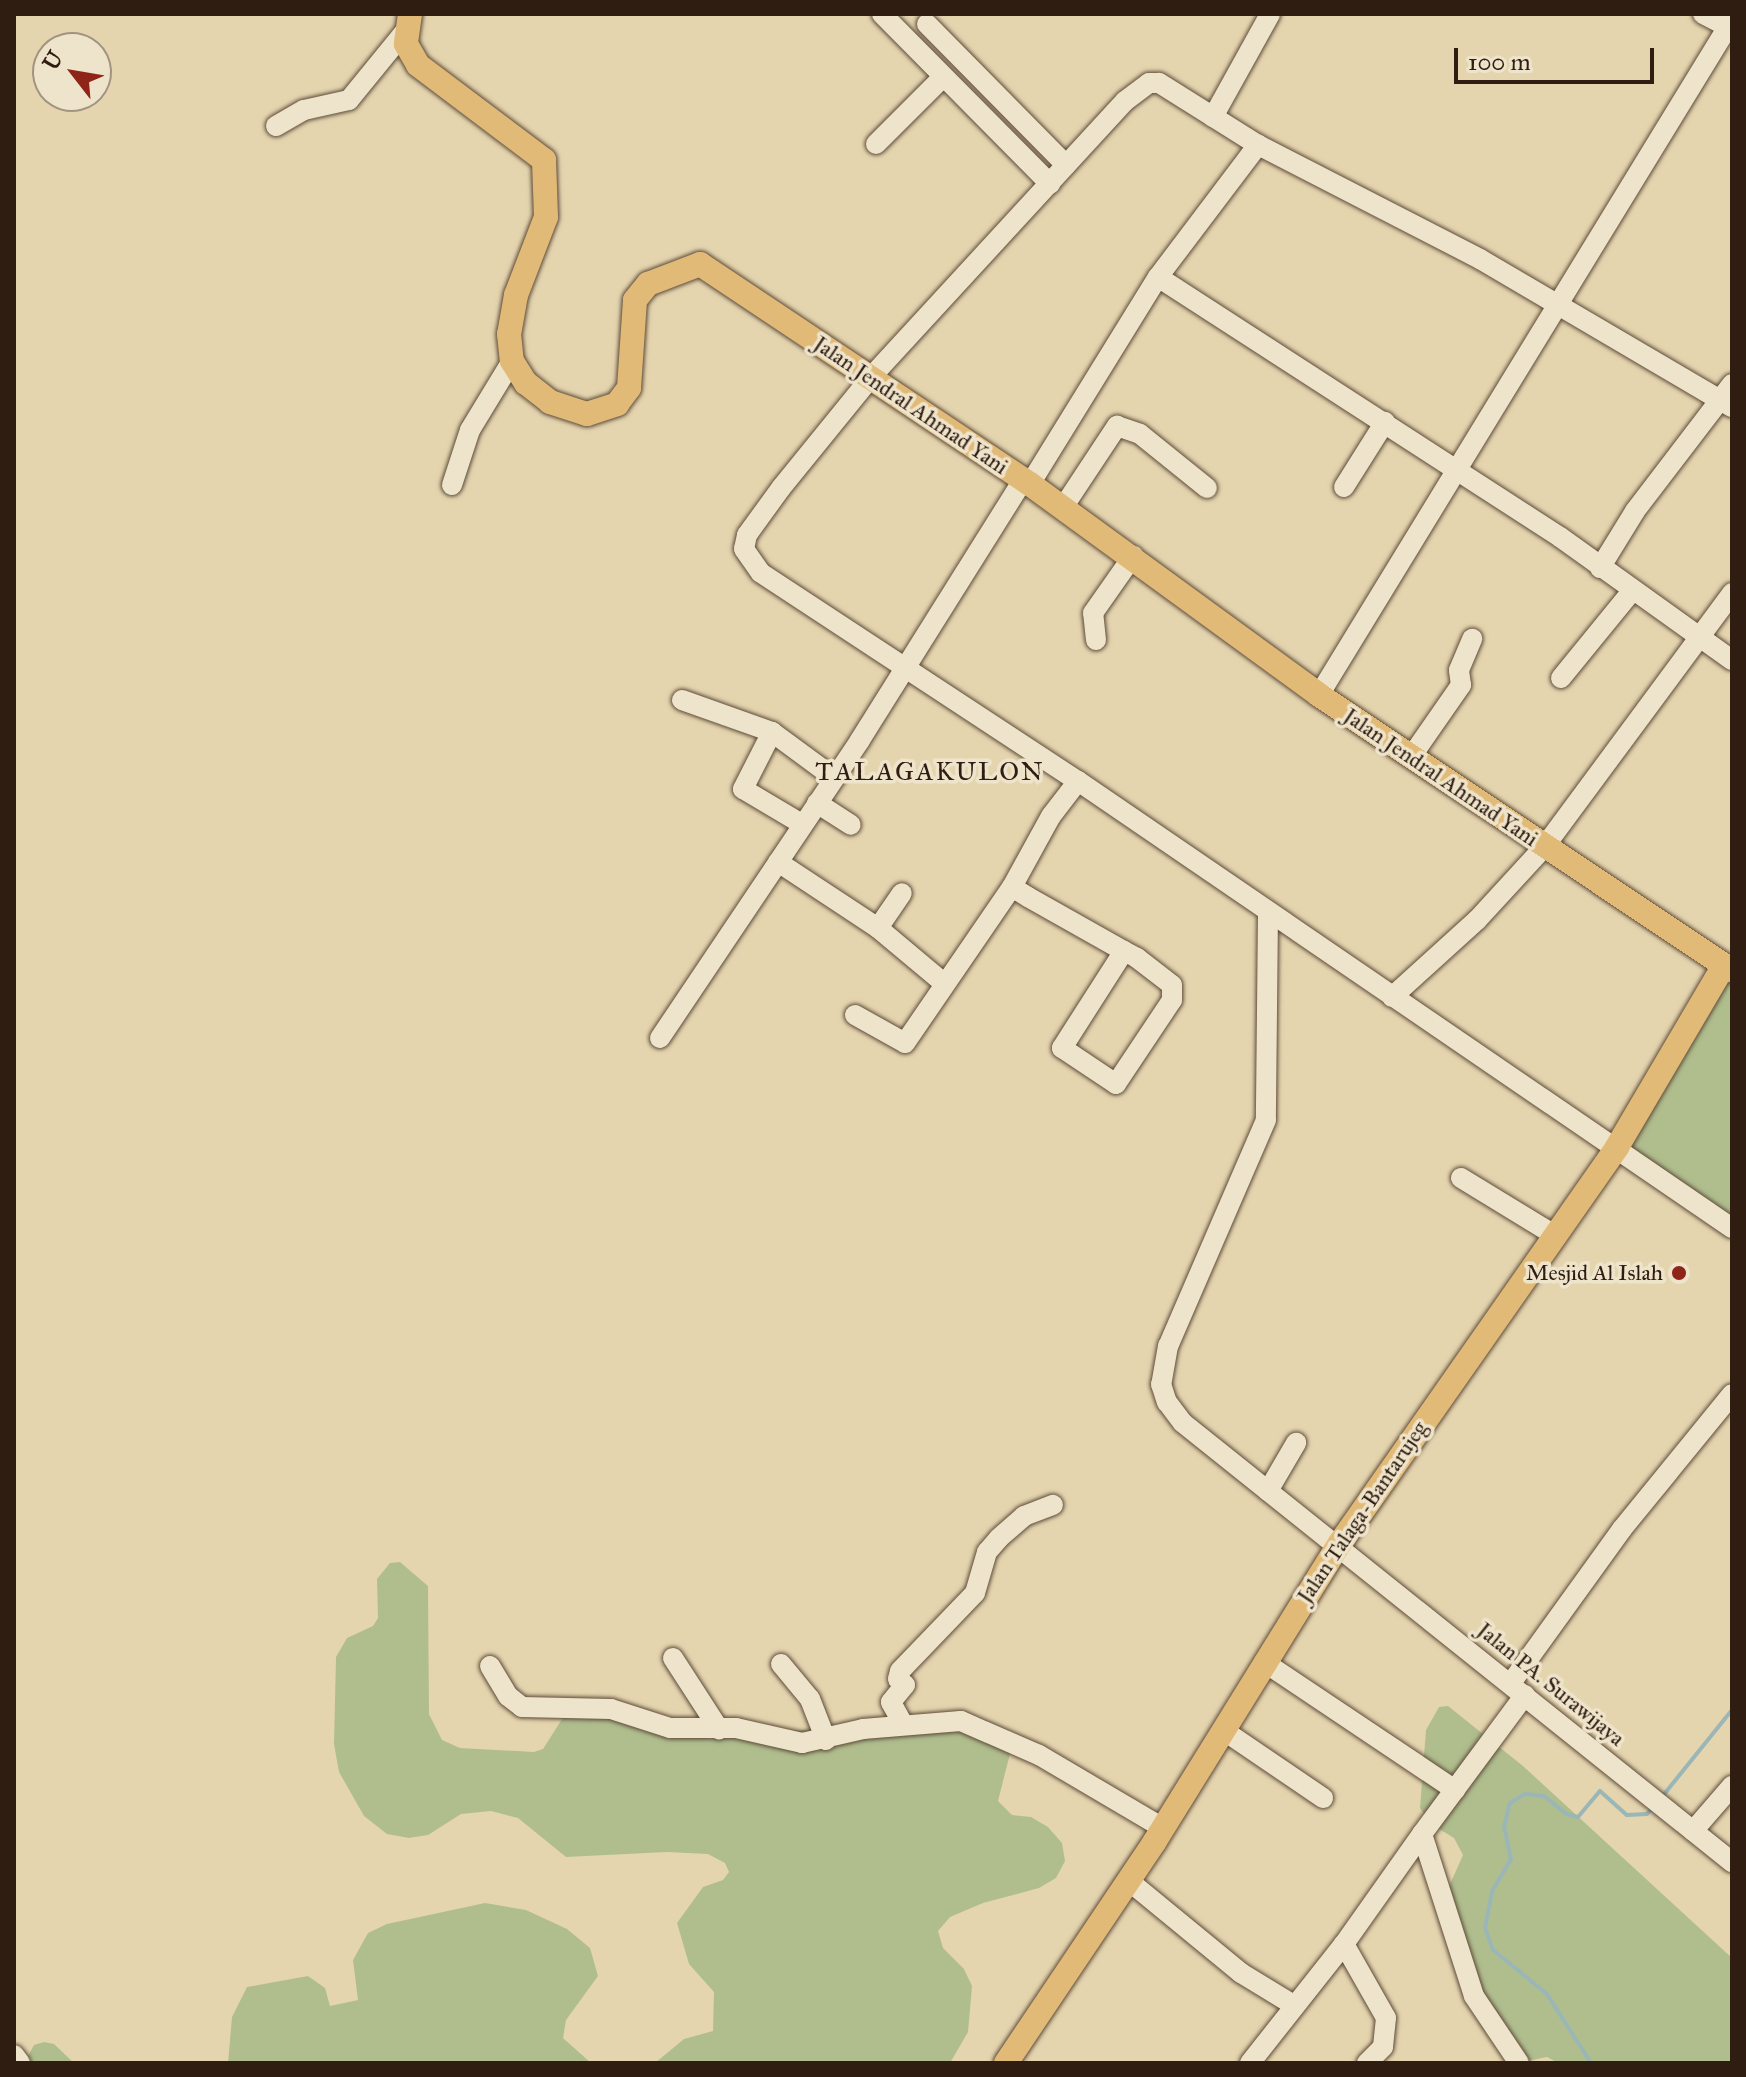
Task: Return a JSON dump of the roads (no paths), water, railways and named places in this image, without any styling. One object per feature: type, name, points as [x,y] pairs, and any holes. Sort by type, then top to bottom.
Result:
[{"type":"main road","points":[[408,22],[418,65],[463,102],[505,129],[544,160],[549,194],[543,230],[516,295],[512,361]]},
{"type":"main road","name":"Jalan Jendral Ahmad Yani","points":[[512,361],[526,383],[550,402],[572,412],[605,411],[629,388],[635,300],[648,284],[700,264],[1027,482],[1133,556],[1319,695],[1545,846],[1729,963]]},
{"type":"main road","name":"Jalan Talaga-Bantarujeg","points":[[1006,2063],[1129,1881],[1340,1543],[1617,1147],[1729,963]]},
{"type":"street","points":[[882,14],[1050,184]]},
{"type":"street","points":[[1213,117],[1270,14]]},
{"type":"street","points":[[1319,695],[1556,302],[1730,24],[1703,14]]},
{"type":"street","points":[[908,42],[931,19],[1066,165]]},
{"type":"street","points":[[276,126],[304,110],[349,100],[408,22]]},
{"type":"street","points":[[876,144],[943,77]]},
{"type":"street","points":[[1600,568],[1635,511],[1728,396],[1258,145],[1159,83],[1149,83],[1066,165],[872,376],[781,488],[747,535],[744,549],[761,573],[1078,781],[1268,914],[1617,1147],[1732,1228]]},
{"type":"street","points":[[660,1038],[817,803],[1158,277],[1258,145]]},
{"type":"street","points":[[1158,277],[1385,422],[1732,660]]},
{"type":"street","points":[[452,485],[470,430],[512,361]]},
{"type":"street","points":[[1344,487],[1385,422]]},
{"type":"street","points":[[1062,509],[1110,433],[1123,425],[1207,488]]},
{"type":"street","points":[[1096,640],[1093,613],[1133,556]]},
{"type":"street","points":[[1561,678],[1632,591]]},
{"type":"street","points":[[1392,997],[1477,920],[1545,846],[1732,593]]},
{"type":"street","points":[[1411,757],[1461,685],[1459,670],[1472,639]]},
{"type":"street","points":[[682,700],[772,732],[833,777]]},
{"type":"street","points":[[772,732],[742,787],[802,824]]},
{"type":"street","points":[[855,1015],[902,1045],[1012,887],[1051,816],[1078,781]]},
{"type":"street","points":[[817,803],[851,825]]},
{"type":"street","points":[[778,862],[878,928],[945,984]]},
{"type":"street","points":[[1012,887],[1124,951],[1176,992],[1116,1084],[1062,1048],[1124,951]]},
{"type":"street","points":[[878,928],[902,893]]},
{"type":"street","name":"Jalan PA. Surawijaya","points":[[1268,914],[1266,1120],[1182,1310],[1161,1366],[1161,1384],[1183,1423],[1268,1491],[1340,1543],[1732,1862]]},
{"type":"street","points":[[1461,1178],[1556,1236]]},
{"type":"street","points":[[1250,2063],[1344,1944],[1455,1790],[1622,1529],[1732,1394]]},
{"type":"street","points":[[1268,1491],[1296,1443]]},
{"type":"street","points":[[903,1724],[891,1702],[905,1685],[898,1679],[900,1671],[975,1593],[987,1552],[999,1538],[1024,1516],[1053,1505]]},
{"type":"street","points":[[673,1658],[719,1729]]},
{"type":"street","points":[[1264,1662],[1455,1790]]},
{"type":"street","points":[[781,1664],[810,1699],[826,1740]]},
{"type":"street","points":[[490,1666],[508,1696],[522,1707],[539,1712],[611,1709],[670,1728],[719,1729],[802,1743],[903,1724],[961,1721],[990,1730],[1163,1828]]},
{"type":"street","points":[[1223,1730],[1323,1798]]},
{"type":"street","points":[[1693,1831],[1732,1786]]},
{"type":"street","points":[[1422,1834],[1474,1996],[1519,2063]]},
{"type":"street","points":[[1129,1881],[1241,1973],[1295,2006]]},
{"type":"street","points":[[1344,1944],[1386,2018],[1383,2047],[1367,2063]]},
{"type":"street","points":[[14,2055],[20,2063]]},
{"type":"waterway","points":[[1661,1798],[1732,1710]]},
{"type":"waterway","points":[[1591,2063],[1547,1994],[1493,1950],[1485,1928],[1492,1891],[1511,1859],[1504,1827],[1510,1803],[1525,1794],[1544,1796],[1566,1814],[1578,1817],[1600,1791],[1627,1815],[1647,1814],[1652,1808]]},
{"type":"place","name":"Mesjid Al Islah","points":[[1679,1273]]},
{"type":"district","name":"TALAGAKULON","points":[[930,772]]}]
